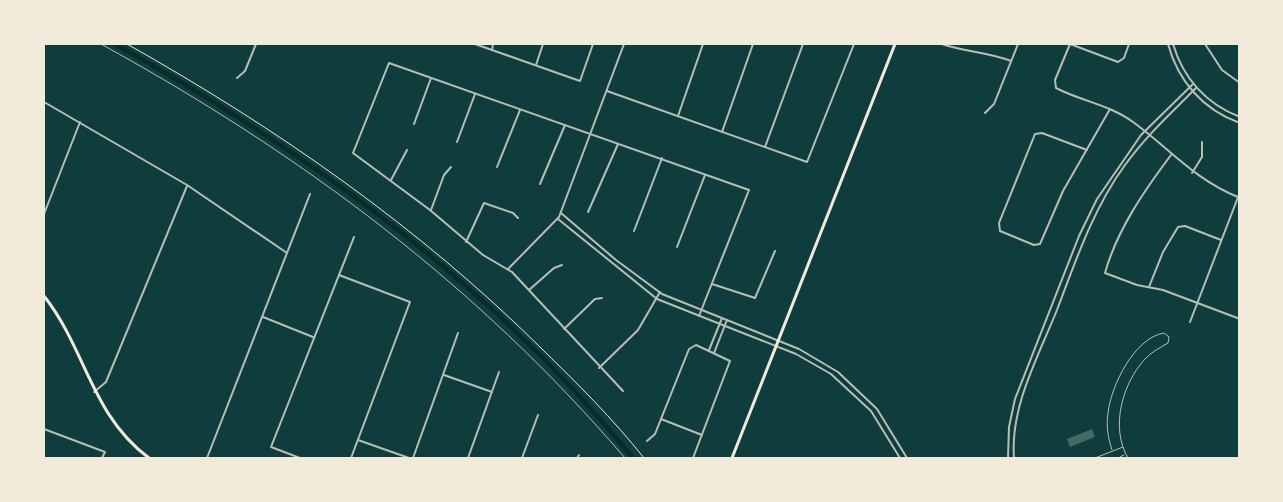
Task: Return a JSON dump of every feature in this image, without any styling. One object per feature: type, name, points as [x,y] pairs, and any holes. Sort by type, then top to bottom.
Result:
[{"type":"main road","points":[[732,459],[895,44]]},
{"type":"main road","points":[[44,296],[63,323],[94,392],[119,430],[149,459]]},
{"type":"street","points":[[237,78],[245,71],[256,44]]},
{"type":"street","points":[[475,44],[580,81],[593,44]]},
{"type":"street","points":[[492,50],[494,44]]},
{"type":"street","points":[[536,65],[543,44]]},
{"type":"street","points":[[508,269],[558,219],[624,44]]},
{"type":"street","points":[[678,116],[703,44]]},
{"type":"street","points":[[722,132],[753,44]]},
{"type":"street","points":[[765,147],[803,44]]},
{"type":"street","points":[[607,91],[807,162],[854,44]]},
{"type":"street","points":[[942,44],[965,52],[990,53],[1011,61]]},
{"type":"street","points":[[985,113],[992,107],[1018,44]]},
{"type":"street","points":[[1129,44],[1120,62],[1070,44],[1055,86],[1110,110],[1149,135],[1192,173],[1238,197]]},
{"type":"street","points":[[1167,44],[1176,67],[1191,90],[1211,108],[1239,123]]},
{"type":"street","points":[[1173,44],[1195,86],[1215,104],[1239,117]]},
{"type":"street","points":[[1205,44],[1222,70],[1239,83]]},
{"type":"street","points":[[623,392],[508,269],[483,255],[430,210],[353,153],[389,63],[749,190],[699,316]]},
{"type":"street","points":[[414,124],[431,78]]},
{"type":"street","points":[[1014,459],[1018,409],[1101,203],[1124,165],[1195,86]]},
{"type":"street","points":[[1008,459],[1008,436],[1013,408],[1097,199],[1121,160],[1144,132],[1191,90]]},
{"type":"street","points":[[457,142],[475,94]]},
{"type":"street","points":[[44,102],[187,185],[287,253]]},
{"type":"street","points":[[497,167],[519,110]]},
{"type":"street","points":[[1087,150],[1037,133],[1012,191],[999,229],[1038,246],[1063,191],[1087,150],[1110,110]]},
{"type":"street","points":[[44,214],[80,122]]},
{"type":"street","points":[[540,184],[565,125]]},
{"type":"street","points":[[1192,173],[1202,157],[1203,142]]},
{"type":"street","points":[[588,212],[618,144]]},
{"type":"street","points":[[391,180],[407,150]]},
{"type":"street","points":[[1170,155],[1126,221],[1105,273],[1196,302],[1239,319]]},
{"type":"street","points":[[634,231],[662,158]]},
{"type":"street","points":[[430,210],[444,175],[451,167]]},
{"type":"street","points":[[677,247],[705,175]]},
{"type":"street","points":[[94,392],[106,382],[187,185]]},
{"type":"street","points":[[1190,322],[1239,192]]},
{"type":"street","points":[[207,459],[310,194]]},
{"type":"street","points":[[466,242],[484,203],[513,213],[518,218]]},
{"type":"street","points":[[561,213],[622,264],[660,292],[778,340],[821,361],[855,386],[889,426],[907,459]]},
{"type":"street","points":[[558,219],[657,299],[813,362],[848,388],[877,419],[900,459]]},
{"type":"street","points":[[1149,287],[1163,252],[1180,226],[1221,240]]},
{"type":"street","points":[[300,459],[271,447],[354,237]]},
{"type":"street","points":[[712,284],[755,298],[775,251]]},
{"type":"street","points":[[528,291],[554,268],[562,265]]},
{"type":"street","points":[[339,275],[410,302],[351,459]]},
{"type":"street","points":[[1062,282],[1067,284]]},
{"type":"street","points":[[599,368],[638,330],[660,292]]},
{"type":"street","points":[[563,329],[595,299],[602,298]]},
{"type":"street","points":[[263,317],[314,337]]},
{"type":"street","points":[[709,350],[722,318]]},
{"type":"street","points":[[714,353],[727,320]]},
{"type":"street","points":[[413,459],[458,333]]},
{"type":"street","points":[[647,441],[655,434],[692,345],[709,350],[730,361],[693,459]]},
{"type":"street","points":[[468,459],[499,372]]},
{"type":"street","points":[[444,375],[492,393]]},
{"type":"street","points":[[522,459],[538,415]]},
{"type":"street","points":[[661,419],[702,435]]},
{"type":"street","points":[[44,429],[105,452],[102,459]]},
{"type":"street","points":[[358,440],[409,459]]},
{"type":"lane","points":[[101,44],[235,124],[369,215],[462,292],[527,354],[625,459]]},
{"type":"lane","points":[[1112,450],[1108,434],[1108,413],[1119,378],[1136,351],[1158,334],[1164,333],[1169,337],[1167,343],[1140,365],[1123,399],[1119,425],[1128,459]]},
{"type":"lane","points":[[1095,459],[1123,447]]},
{"type":"lane","points":[[1118,459],[1126,455]]},
{"type":"lane","points":[[1019,459],[1039,459]]},
{"type":"path","points":[[127,44],[278,135],[383,209],[436,251],[492,299],[569,375],[644,459]]},
{"type":"building","points":[[1092,429],[1095,437],[1070,447],[1067,439]]},
{"type":"waterway","points":[[115,44],[258,130],[327,177],[394,227],[458,279],[520,336],[578,395],[633,458]]}]
